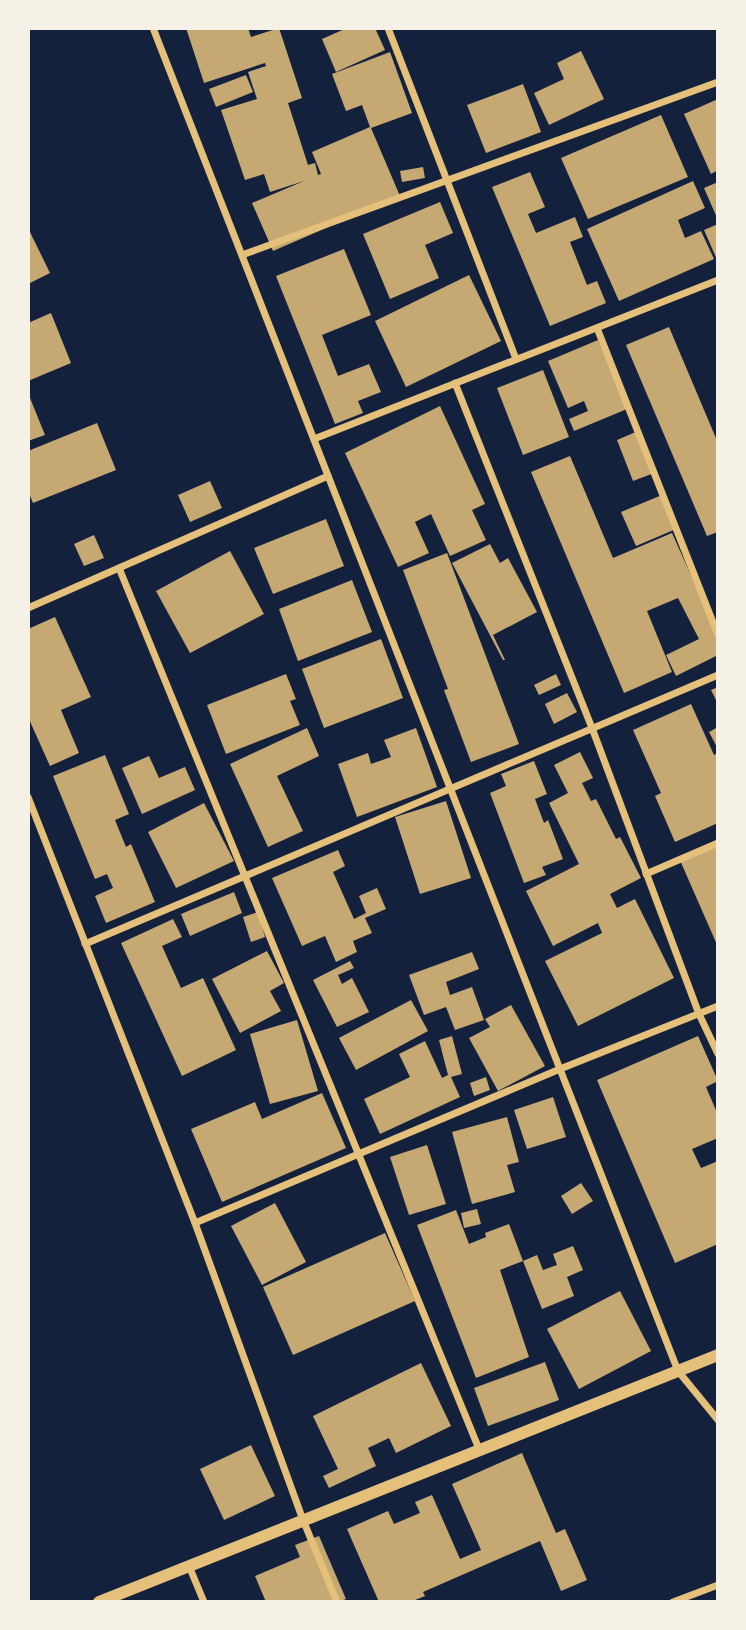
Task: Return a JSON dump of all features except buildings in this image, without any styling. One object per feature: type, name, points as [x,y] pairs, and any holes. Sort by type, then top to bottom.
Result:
[{"type":"street","points":[[153,28],[678,1371],[718,1420]]},
{"type":"street","points":[[387,28],[516,359]]},
{"type":"street","points":[[242,255],[718,82]]},
{"type":"street","points":[[314,439],[718,280]]},
{"type":"street","points":[[597,328],[718,635]]},
{"type":"street","points":[[454,383],[592,728],[699,1014],[718,1054]]},
{"type":"street","points":[[28,608],[328,476]]},
{"type":"street","points":[[119,568],[356,1155],[479,1449]]},
{"type":"street","points":[[85,944],[718,675]]},
{"type":"street","points":[[28,797],[195,1223],[303,1520],[337,1602]]},
{"type":"street","points":[[646,874],[718,843]]},
{"type":"street","points":[[195,1223],[560,1069],[718,1006]]},
{"type":"street","points":[[99,1602],[718,1355]]},
{"type":"street","points":[[189,1566],[204,1602]]},
{"type":"street","points":[[673,1602],[718,1585]]}]
